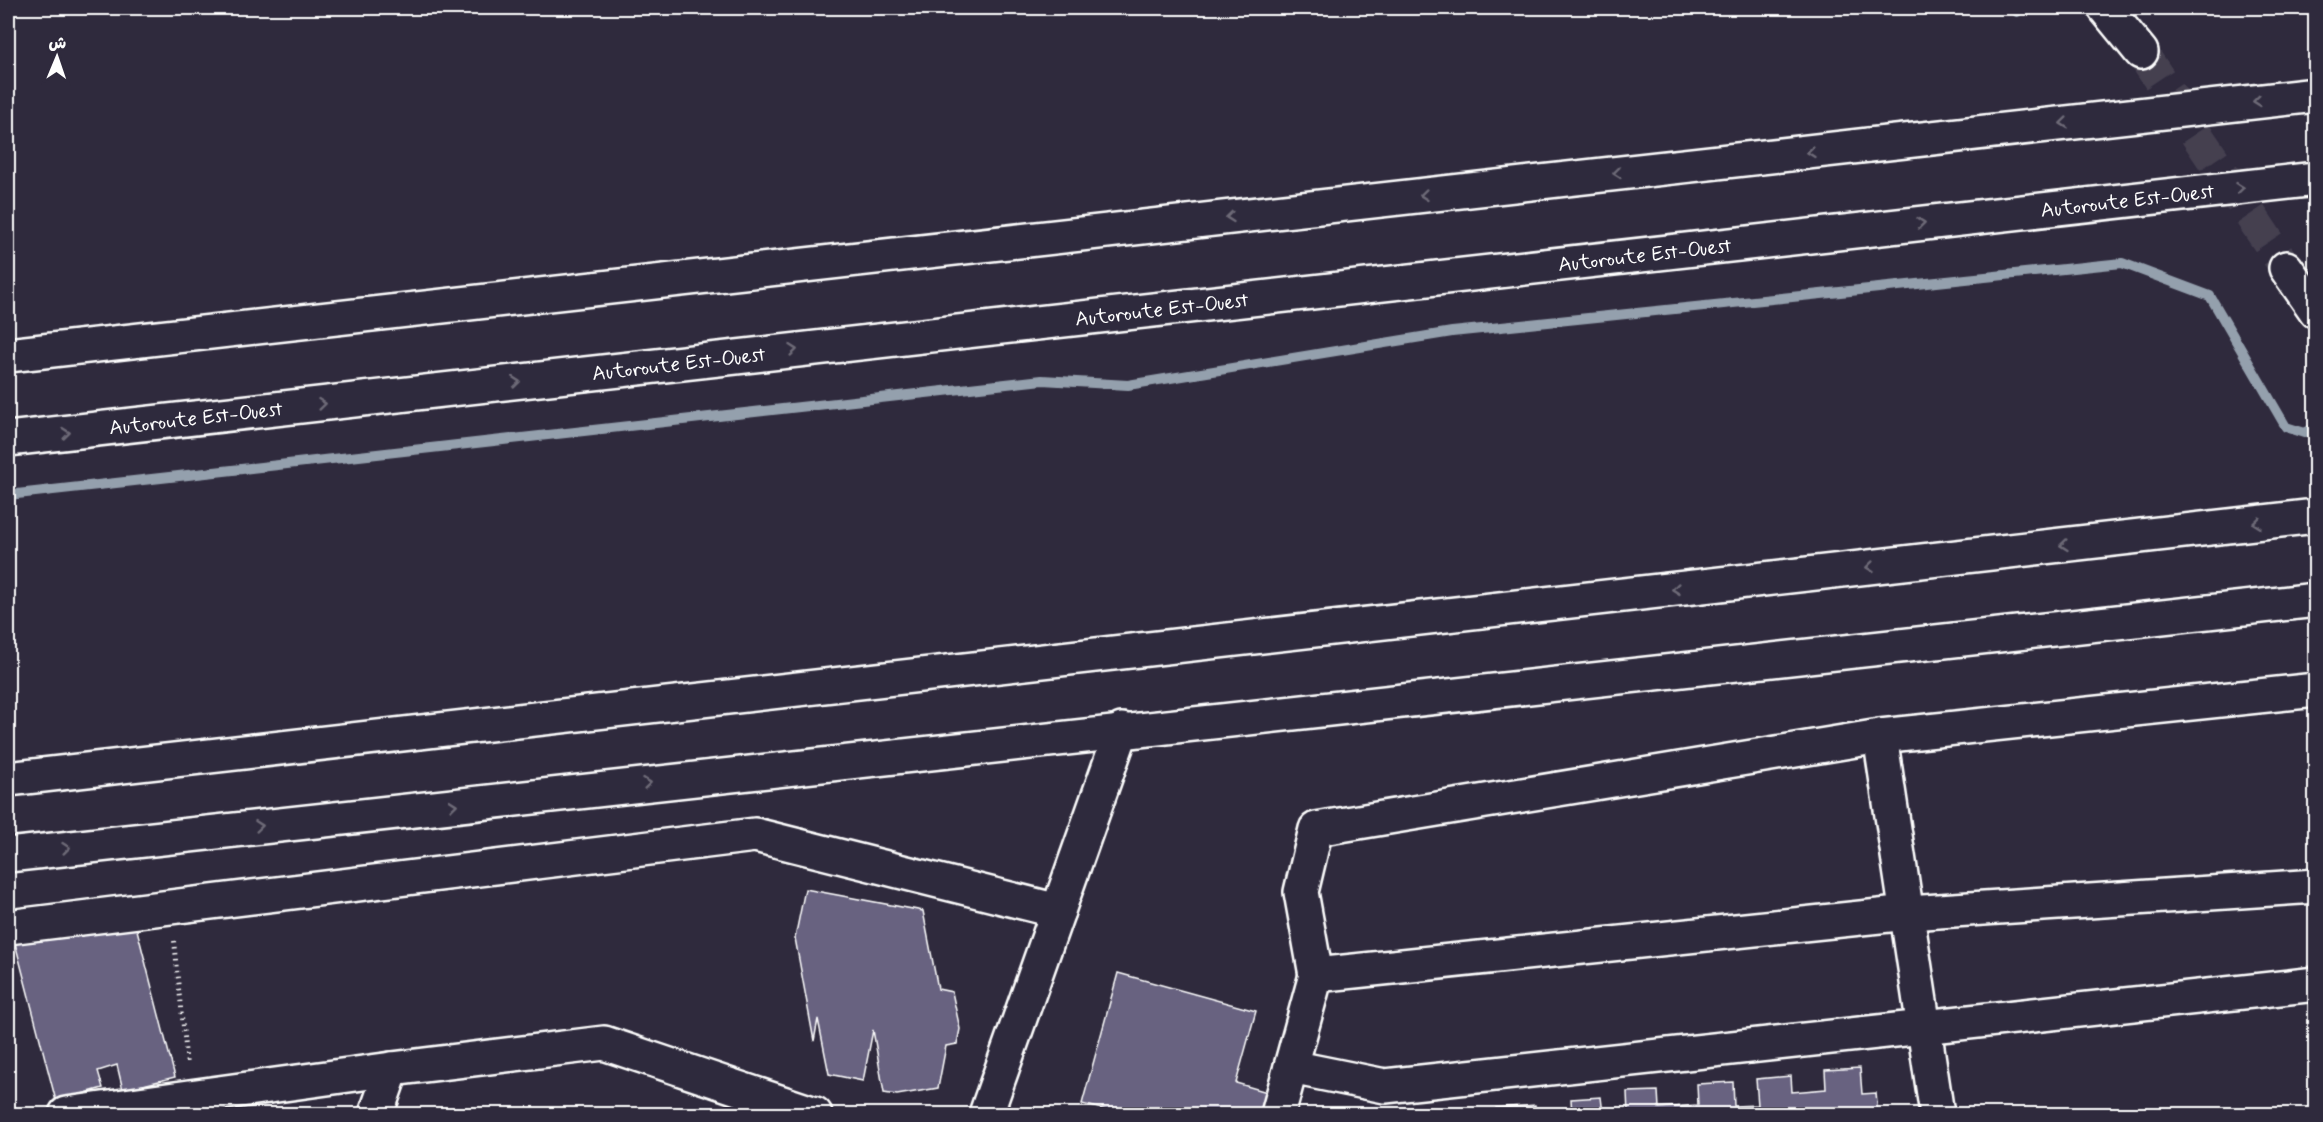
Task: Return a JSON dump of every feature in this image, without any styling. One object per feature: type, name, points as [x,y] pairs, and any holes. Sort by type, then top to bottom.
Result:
[{"type":"main road","points":[[2105,8],[2141,52]]},
{"type":"main road","points":[[8,355],[2316,95]]},
{"type":"main road","name":"Autoroute Est-Ouest","points":[[8,439],[2316,179]]},
{"type":"main road","points":[[2286,268],[2316,311]]},
{"type":"main road","points":[[8,779],[2316,516]]},
{"type":"main road","points":[[8,855],[1122,730],[2316,600]]},
{"type":"main road","points":[[1278,1114],[1316,975],[1301,892],[1316,829],[1880,736],[2316,690]]},
{"type":"main road","points":[[986,1114],[1122,730]]},
{"type":"main road","points":[[1880,736],[1937,1114]]},
{"type":"main road","points":[[8,927],[755,835],[1058,911]]},
{"type":"main road","points":[[1316,975],[1908,913],[2316,886]]},
{"type":"main road","points":[[1291,1067],[1385,1086],[2316,984]]},
{"type":"main road","points":[[66,1114],[392,1069],[604,1043],[767,1107],[814,1114]]},
{"type":"main road","points":[[376,1114],[392,1069]]},
{"type":"path","points":[[171,907],[190,1097]]},
{"type":"building","points":[[805,889],[923,911],[938,989],[952,992],[960,1029],[957,1044],[946,1046],[938,1088],[897,1095],[884,1093],[873,1030],[863,1081],[829,1074],[818,1019],[814,1041],[795,938]]},
{"type":"building","points":[[109,918],[113,932],[136,926],[175,1077],[123,1090],[117,1065],[98,1071],[103,1088],[56,1101],[15,943]]},
{"type":"building","points":[[1118,973],[1256,1011],[1236,1083],[1274,1094],[1268,1114],[1122,1114],[1082,1104]]},
{"type":"building","points":[[1860,1068],[1862,1094],[1876,1093],[1878,1114],[1628,1114],[1627,1092],[1658,1091],[1659,1108],[1698,1105],[1697,1084],[1733,1082],[1734,1106],[1758,1105],[1756,1079],[1791,1076],[1792,1092],[1826,1089],[1825,1070]]},
{"type":"building","points":[[1601,1097],[1603,1114],[1572,1114],[1571,1099]]},
{"type":"building","points":[[1535,1105],[1535,1114],[1497,1114],[1496,1108]]},
{"type":"waterway","points":[[2014,8],[2017,12]]},
{"type":"waterway","points":[[8,495],[1042,380],[1128,385],[1452,332],[2122,263],[2210,296],[2286,427],[2305,433],[2316,427]]},
{"type":"tunnel","points":[[2141,52],[2286,268]]}]
